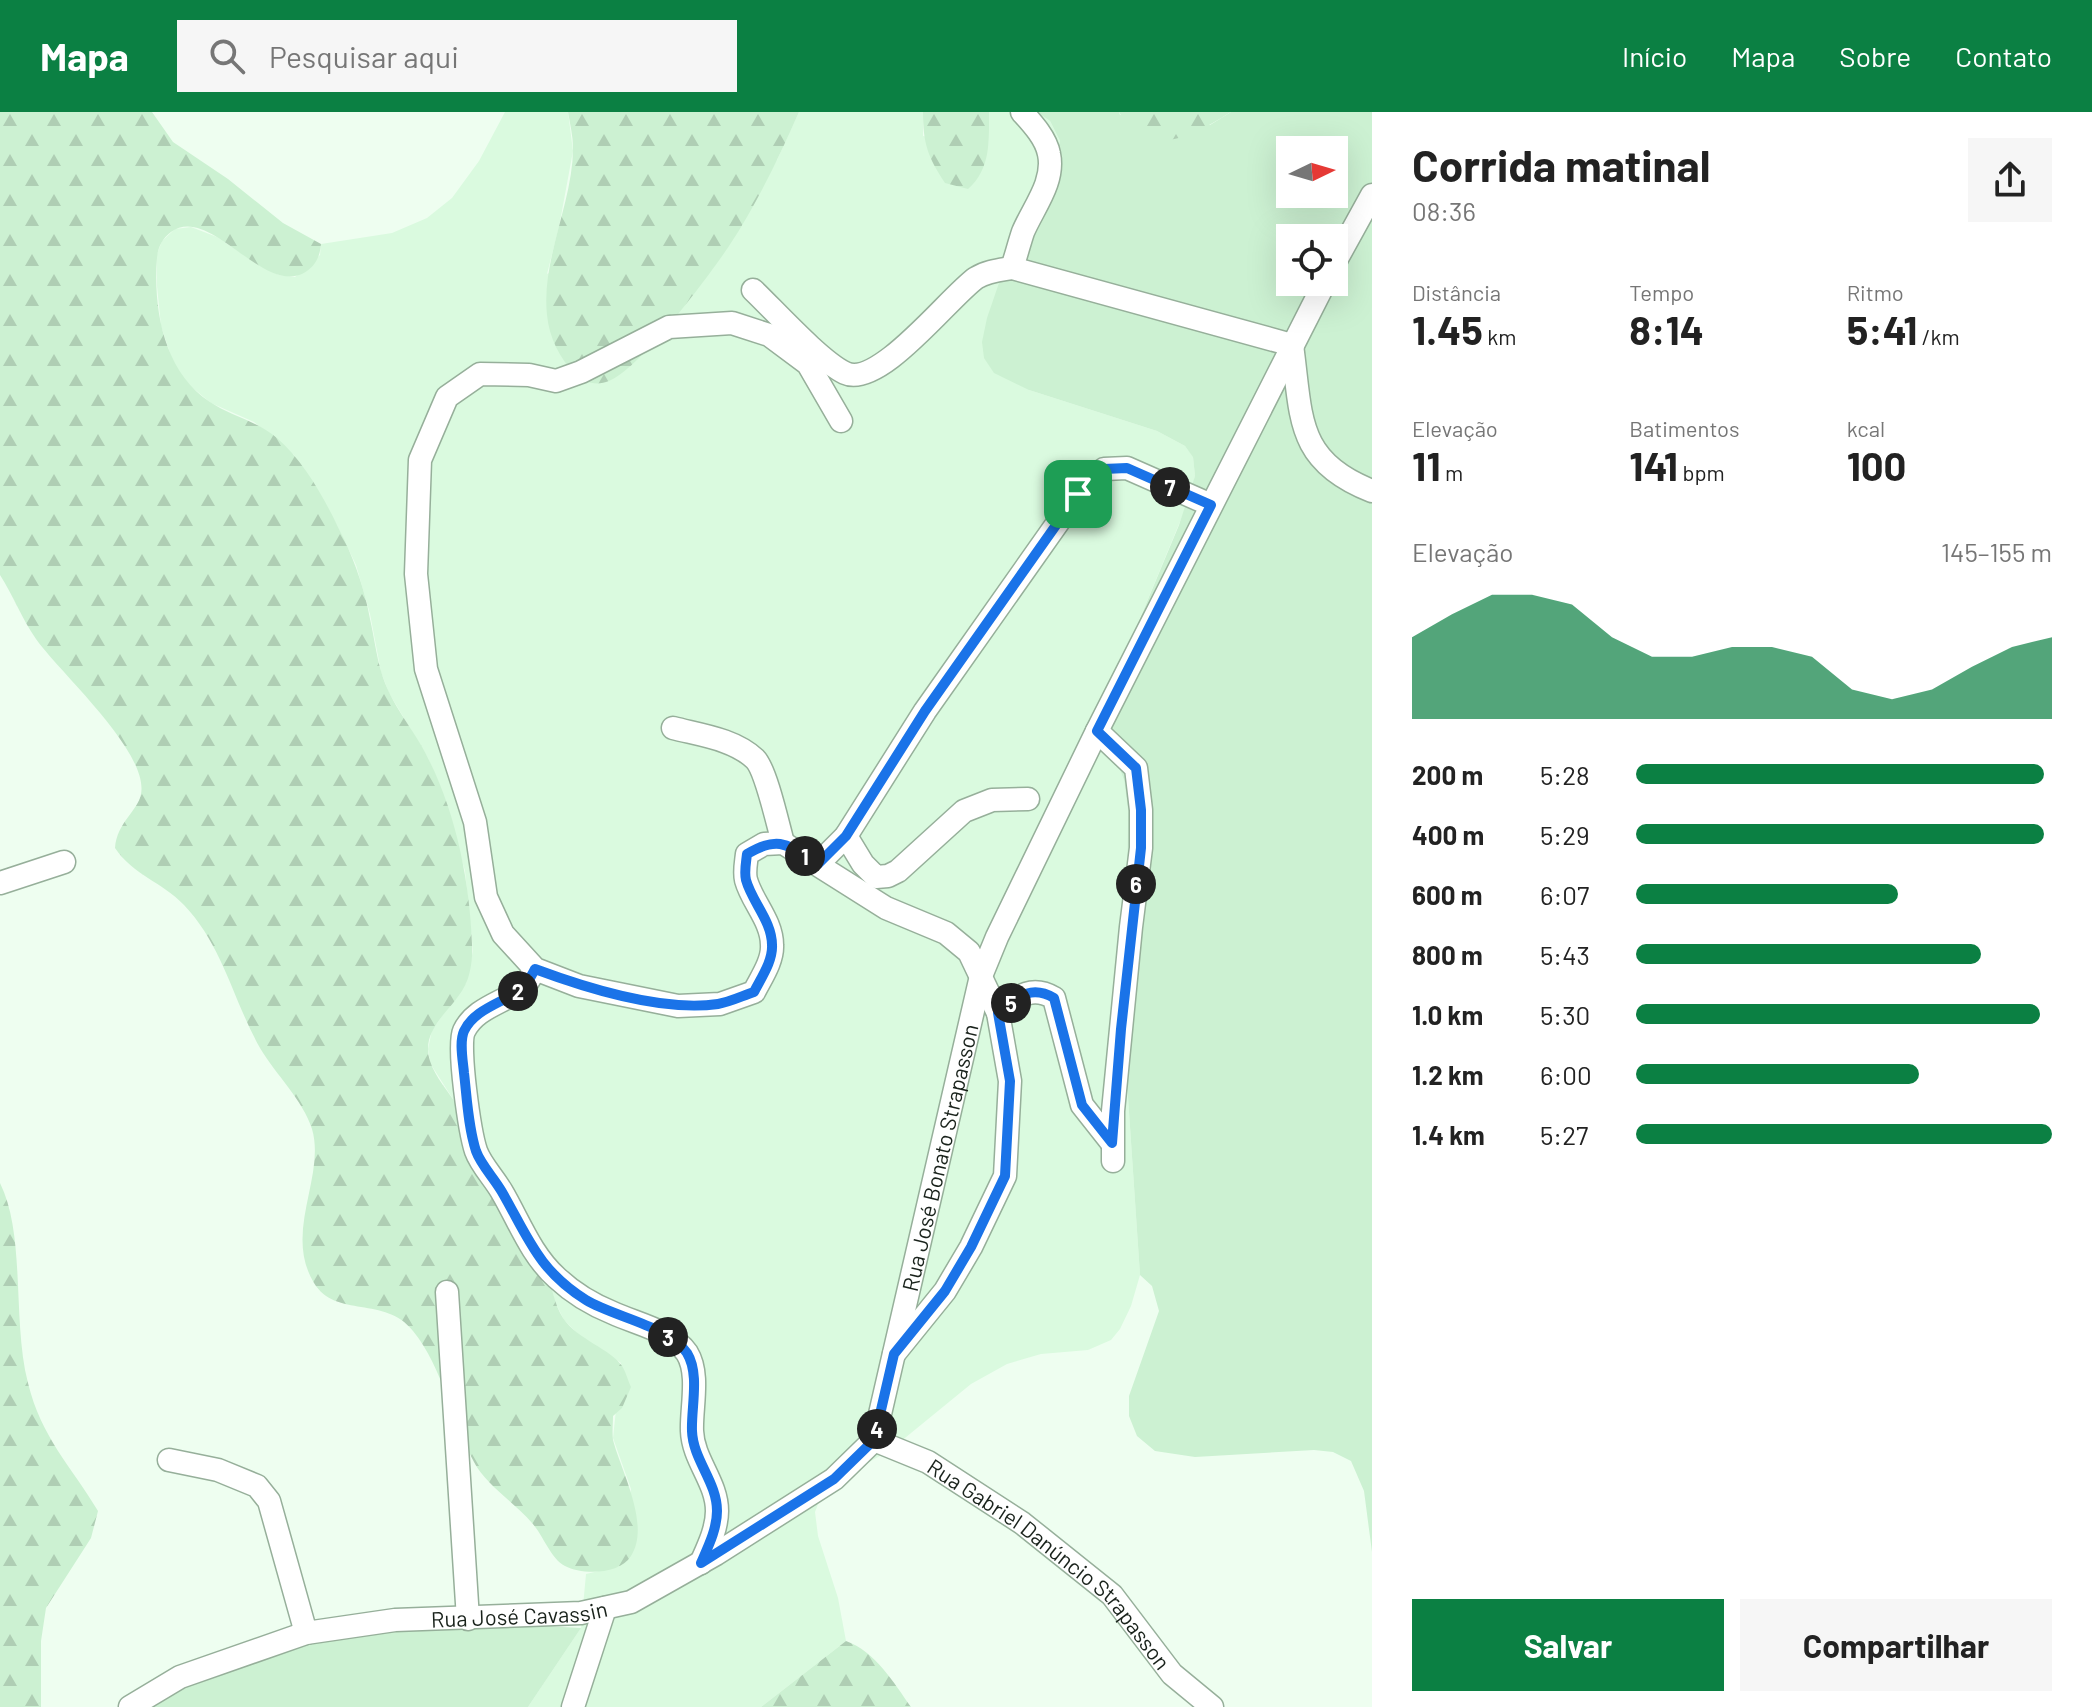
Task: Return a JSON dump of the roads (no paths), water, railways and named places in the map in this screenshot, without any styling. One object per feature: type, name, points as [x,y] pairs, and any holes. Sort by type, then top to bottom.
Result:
[{"type":"street","points":[[1012,268],[1024,230],[1049,173],[1050,155],[1042,138],[1022,112]]},
{"type":"street","points":[[1348,239],[1372,195]]},
{"type":"street","points":[[753,290],[820,354],[845,373],[858,376],[872,371],[977,277],[1012,268],[1292,345],[1304,424],[1312,448],[1326,466],[1353,484],[1372,491]]},
{"type":"street","name":"Rua José Bonato Strapasson","points":[[874,1440],[981,976],[1097,731],[1318,296]]},
{"type":"street","points":[[841,421],[808,364],[769,335],[732,323],[669,327],[581,372],[556,381],[529,375],[480,374],[447,397],[420,460],[416,574],[426,669],[475,822],[486,897],[503,934],[535,969],[579,986],[678,1006],[720,1004],[754,992],[773,946],[768,925],[754,902],[745,877],[747,854],[764,844],[783,843],[886,908],[946,933],[969,952],[998,1013],[1010,1081],[1005,1176],[971,1247],[945,1291],[894,1354]]},
{"type":"street","points":[[818,864],[846,836],[943,686],[1078,494],[1104,469],[1127,468],[1211,505]]},
{"type":"street","points":[[673,728],[726,741],[757,760],[783,843]]},
{"type":"street","points":[[998,1013],[1023,994],[1042,992],[1054,998],[1082,1105],[1113,1152],[1121,1029],[1141,848],[1141,810],[1136,768],[1097,731]]},
{"type":"street","points":[[846,836],[863,864],[876,877],[888,876],[898,871],[964,811],[992,800],[1028,799]]},
{"type":"street","points":[[0,883],[64,862]]},
{"type":"street","points":[[535,969],[517,992],[504,997],[472,1019],[462,1033],[468,1107],[476,1152],[502,1192],[531,1249],[556,1278],[610,1312],[664,1334],[688,1355],[692,1369],[692,1434],[713,1486],[717,1513],[711,1541],[701,1563]]},
{"type":"street","points":[[447,1292],[468,1619]]},
{"type":"street","name":"Rua José Cavassin","points":[[130,1707],[180,1677],[306,1633],[395,1620],[581,1613],[631,1602],[701,1563],[834,1479],[874,1440]]},
{"type":"street","name":"Rua Gabriel Danúncio Strapasson","points":[[874,1440],[928,1462],[1022,1523],[1112,1595],[1172,1674],[1212,1707]]},
{"type":"street","points":[[169,1460],[218,1470],[257,1486],[269,1501],[306,1633]]},
{"type":"street","points":[[573,1707],[605,1608]]}]
